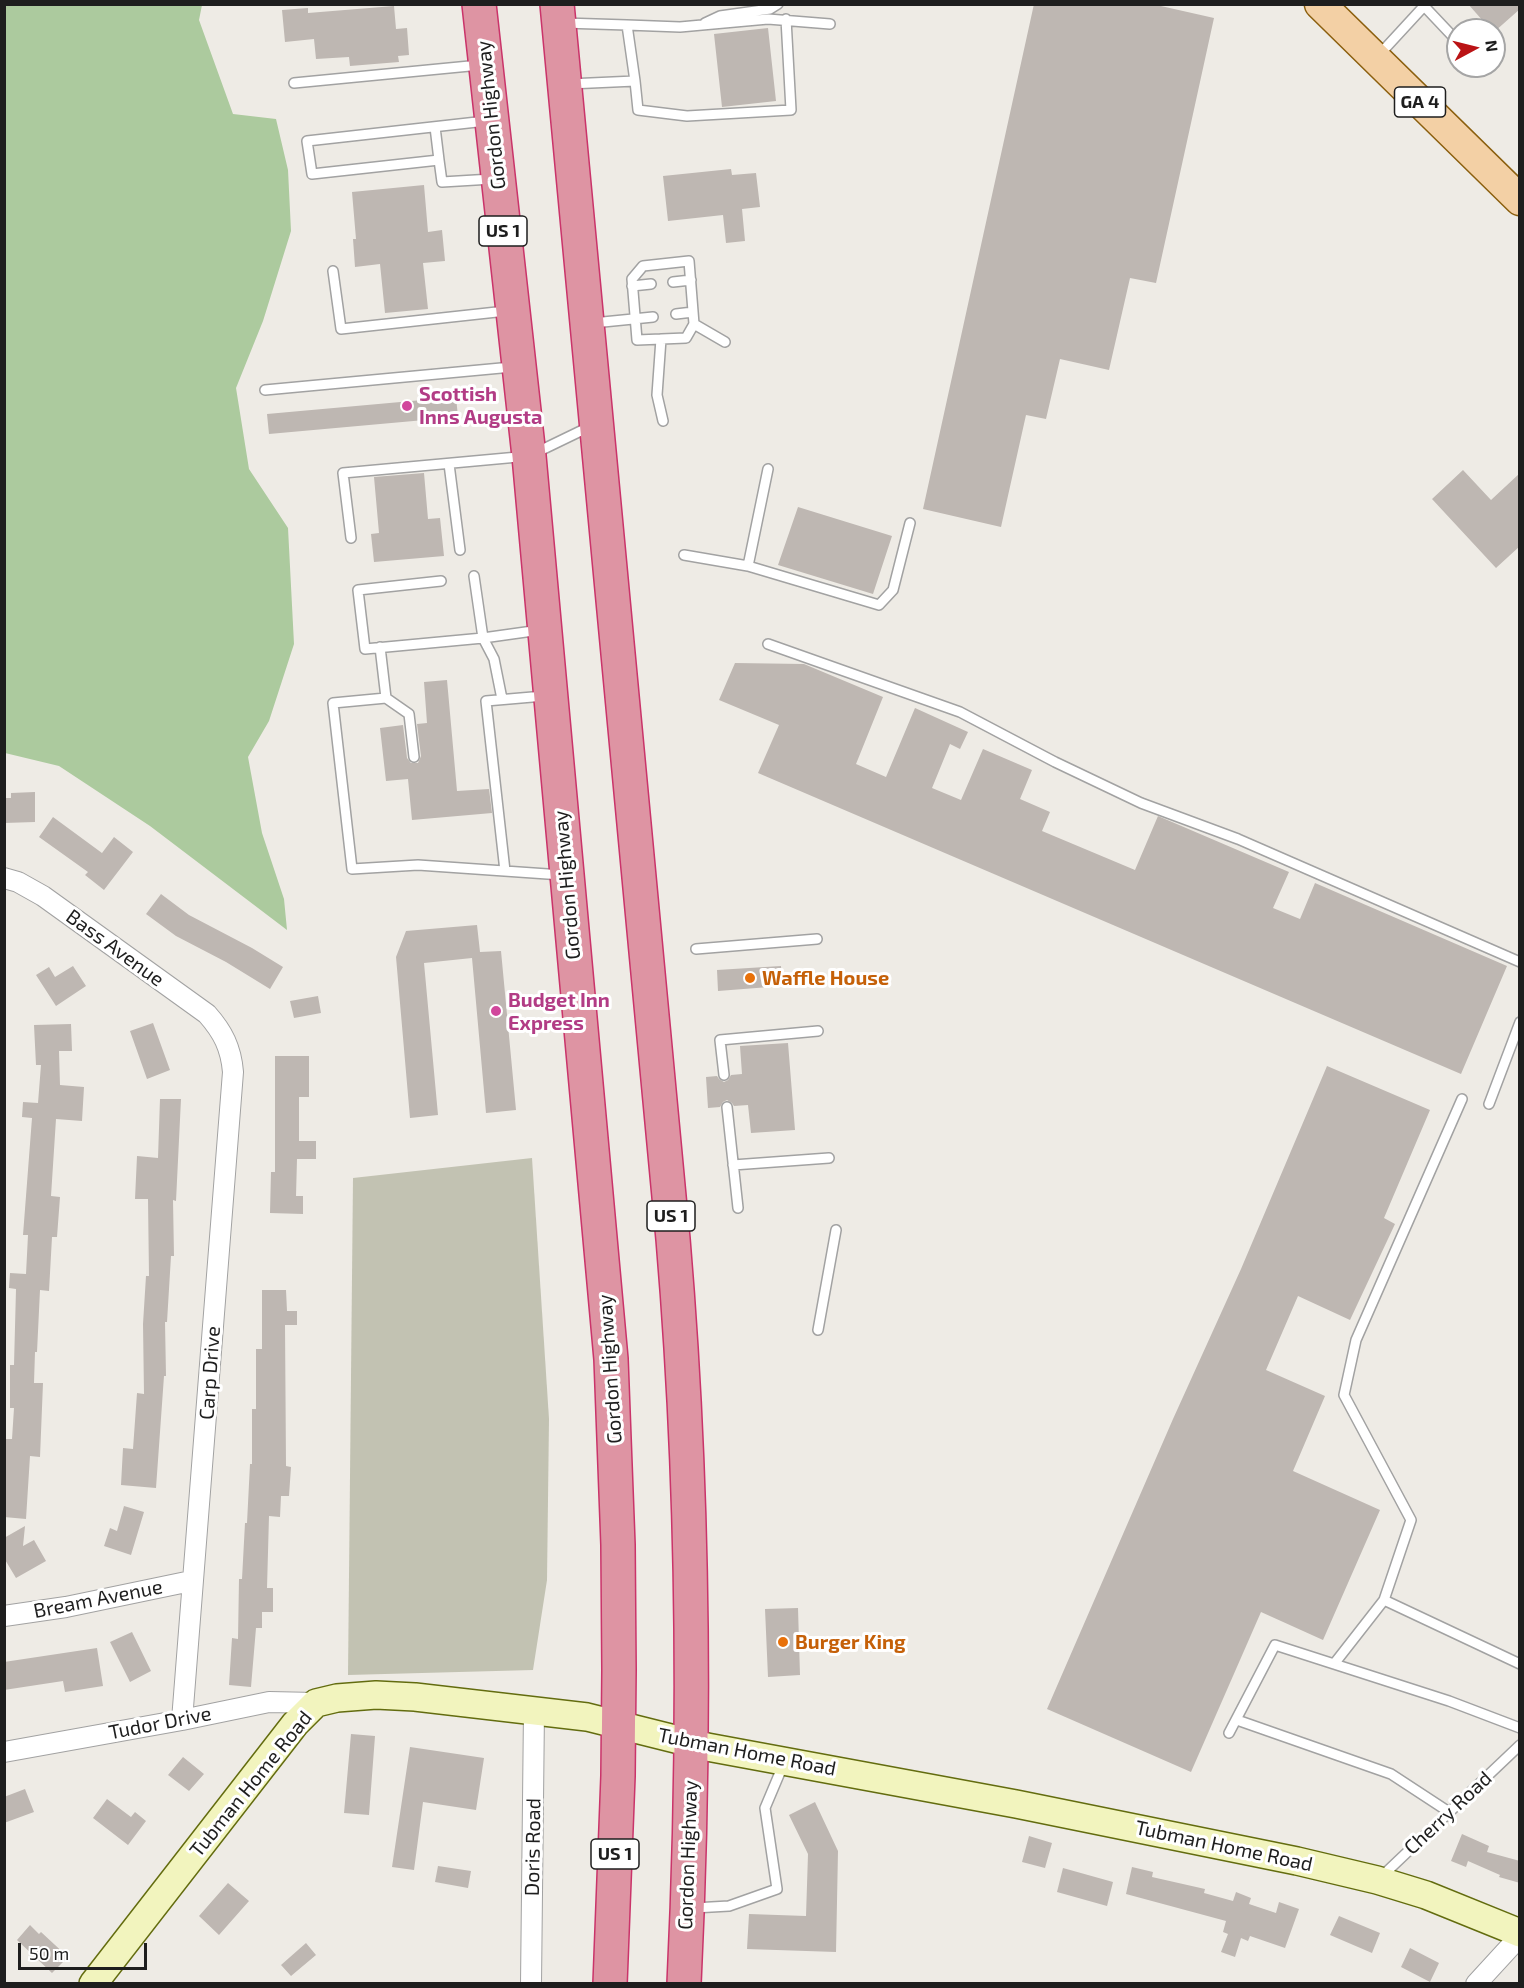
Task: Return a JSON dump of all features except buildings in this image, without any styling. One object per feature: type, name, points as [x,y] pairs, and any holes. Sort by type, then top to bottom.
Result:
[{"type":"highway","name":"Gordon Highway","points":[[479,4],[528,456],[611,1359],[618,1545],[618,1725],[610,1983]]},
{"type":"highway","name":"Gordon Highway","points":[[558,14],[682,1345],[690,1542],[692,1743],[684,1983]]},
{"type":"main road","name":"GA 4","points":[[1320,4],[1520,200]]},
{"type":"street","name":"Bass Avenue","points":[[4,878],[18,882],[43,896],[192,1002],[219,1028]]},
{"type":"street","name":"Carp Drive","points":[[182,1720],[191,1581],[197,1539],[233,1072],[229,1047],[219,1028]]},
{"type":"street","name":"Bream Avenue","points":[[4,1616],[66,1607],[191,1581]]},
{"type":"street","name":"Tubman Home Road","points":[[93,1983],[295,1724],[316,1703],[338,1698],[376,1695],[416,1697],[587,1717],[692,1743],[1297,1861],[1377,1880],[1426,1895],[1520,1934]]},
{"type":"street","name":"Tudor Drive","points":[[4,1752],[269,1702],[316,1703]]},
{"type":"street","name":"Doris Road","points":[[531,1983],[534,1710]]},
{"type":"street","points":[[1476,1983],[1520,1934]]},
{"type":"lane","points":[[701,26],[720,16],[770,9],[778,4]]},
{"type":"lane","points":[[1375,59],[1425,5],[1446,29]]},
{"type":"lane","points":[[558,14],[600,23],[680,27],[768,19],[831,24]]},
{"type":"lane","points":[[627,25],[638,110],[687,116],[791,110],[786,19]]},
{"type":"lane","points":[[294,83],[486,64]]},
{"type":"lane","points":[[564,84],[635,81]]},
{"type":"lane","points":[[439,160],[312,174],[307,141],[491,121]]},
{"type":"lane","points":[[435,127],[442,182],[498,179]]},
{"type":"lane","points":[[689,261],[694,324],[686,338],[637,340],[632,286],[632,279],[643,266],[689,261]]},
{"type":"lane","points":[[333,271],[341,329],[512,311]]},
{"type":"lane","points":[[673,282],[691,280]]},
{"type":"lane","points":[[632,286],[651,284]]},
{"type":"lane","points":[[676,314],[693,312]]},
{"type":"lane","points":[[587,324],[653,317]]},
{"type":"lane","points":[[694,324],[725,342]]},
{"type":"lane","points":[[661,339],[657,395],[663,421]]},
{"type":"lane","points":[[265,390],[518,366]]},
{"type":"lane","points":[[351,538],[343,473],[528,456],[597,423]]},
{"type":"lane","points":[[449,464],[460,550]]},
{"type":"lane","points":[[748,566],[768,469]]},
{"type":"lane","points":[[684,555],[748,566],[879,605],[893,590],[910,523]]},
{"type":"lane","points":[[474,576],[483,638],[494,659],[502,699]]},
{"type":"lane","points":[[441,581],[358,590],[365,649],[483,638],[544,629]]},
{"type":"lane","points":[[768,644],[960,712],[1055,762],[1141,802],[1238,839],[1520,962]]},
{"type":"lane","points":[[380,647],[386,698]]},
{"type":"lane","points":[[505,870],[486,701],[549,695]]},
{"type":"lane","points":[[414,757],[409,714],[386,698],[333,703],[352,869],[418,865],[567,876]]},
{"type":"lane","points":[[696,949],[817,939]]},
{"type":"lane","points":[[1489,1104],[1520,1022]]},
{"type":"lane","points":[[724,1075],[720,1040],[818,1031]]},
{"type":"lane","points":[[1334,1664],[1384,1600],[1411,1520],[1344,1395],[1356,1341],[1462,1099]]},
{"type":"lane","points":[[727,1107],[738,1208]]},
{"type":"lane","points":[[734,1165],[829,1158]]},
{"type":"lane","points":[[818,1330],[836,1230]]},
{"type":"lane","points":[[1384,1600],[1520,1664]]},
{"type":"lane","points":[[1229,1733],[1275,1645],[1449,1701],[1520,1728]]},
{"type":"lane","points":[[1236,1720],[1391,1774],[1449,1812]]},
{"type":"lane","name":"Cherry Road","points":[[1377,1880],[1520,1745]]},
{"type":"lane","points":[[687,1908],[729,1906],[777,1889],[765,1808],[785,1761]]},
{"type":"shaded area","points":[[532,1158],[549,1419],[547,1580],[533,1670],[348,1675],[353,1178]]},
{"type":"green space","points":[[5,4],[202,5],[199,20],[233,114],[276,119],[288,170],[291,231],[263,321],[236,388],[249,469],[288,528],[294,644],[269,721],[248,757],[262,833],[284,899],[287,930],[150,826],[59,766],[5,753]]},
{"type":"place","name":"Scottish Inns Augusta","points":[[407,406]]},
{"type":"place","name":"Waffle House","points":[[750,978]]},
{"type":"place","name":"Budget Inn Express","points":[[496,1011]]},
{"type":"place","name":"Burger King","points":[[783,1642]]}]
